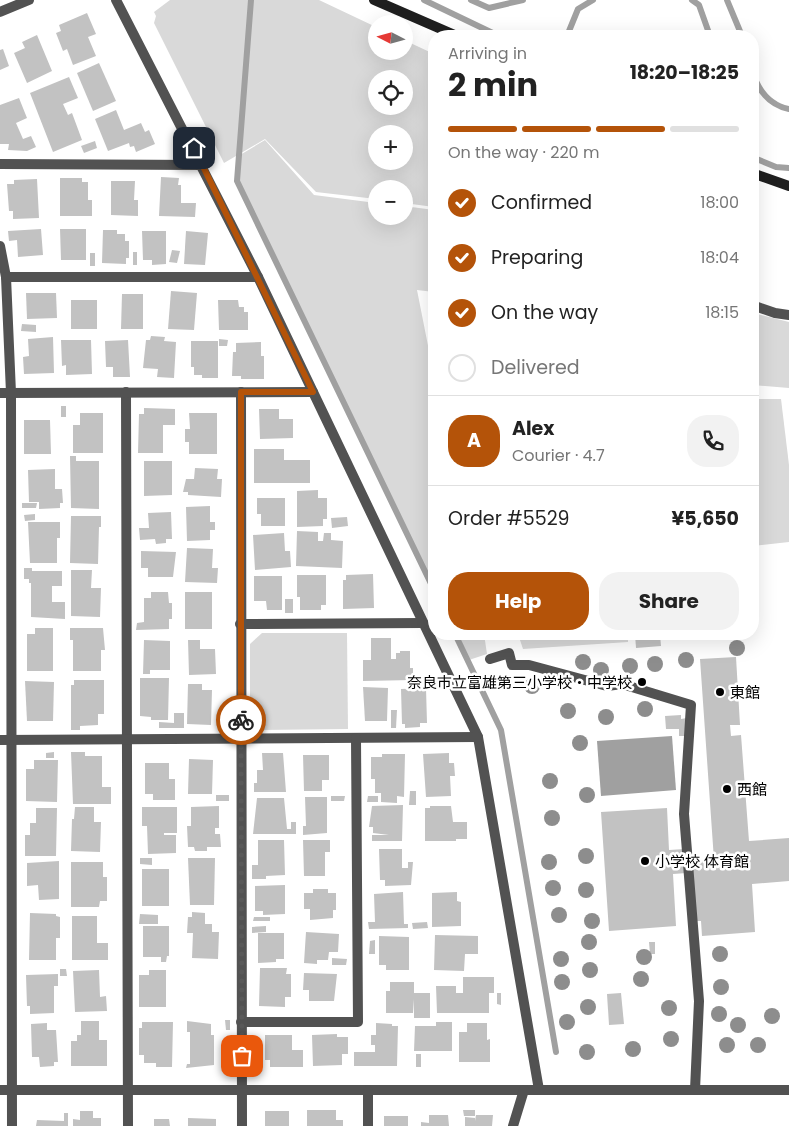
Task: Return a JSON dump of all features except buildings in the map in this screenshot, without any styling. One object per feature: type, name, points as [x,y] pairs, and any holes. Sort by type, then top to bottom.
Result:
[{"type":"street","points":[[0,12],[29,0]]},
{"type":"street","points":[[116,0],[258,277],[428,633]]},
{"type":"street","points":[[374,0],[443,30]]},
{"type":"street","points":[[0,164],[202,165]]},
{"type":"street","points":[[759,175],[789,186]]},
{"type":"street","points":[[0,246],[6,278],[11,393],[5,740],[12,1126]]},
{"type":"street","points":[[6,278],[258,277]]},
{"type":"street","points":[[759,307],[789,315]]},
{"type":"street","points":[[126,392],[128,1126]]},
{"type":"street","points":[[241,392],[242,1126]]},
{"type":"street","points":[[0,393],[313,392]]},
{"type":"street","points":[[240,624],[423,623]]},
{"type":"street","points":[[431,640],[478,737],[539,1090]]},
{"type":"street","points":[[490,659],[509,652],[512,665],[529,665],[607,686],[622,684],[691,705],[684,814],[699,1001],[695,1090]]},
{"type":"street","points":[[5,740],[478,737]]},
{"type":"street","points":[[241,1022],[358,1022],[356,738]]},
{"type":"street","points":[[0,1090],[789,1090]]},
{"type":"street","points":[[368,1090],[368,1126]]},
{"type":"street","points":[[513,1126],[524,1090]]},
{"type":"shaded area","points":[[170,0],[319,0],[368,23],[368,60],[413,60],[413,44],[428,51],[428,206],[413,204],[413,180],[368,180],[368,198],[316,192],[265,139],[224,163],[154,23],[156,16],[154,12]]},
{"type":"shaded area","points":[[265,140],[314,195],[368,202],[368,225],[413,225],[413,207],[428,209],[428,291],[417,290],[428,346],[428,575],[238,181],[240,155]]},
{"type":"shaded area","points":[[759,314],[789,322],[789,388],[759,386]]},
{"type":"shaded area","points":[[759,399],[781,399],[789,465],[789,542],[759,545]]},
{"type":"shaded area","points":[[262,633],[347,633],[348,729],[261,730],[250,719],[250,644]]},
{"type":"shaded area","points":[[459,640],[485,640],[487,654],[469,660]]},
{"type":"shaded area","points":[[520,640],[628,640],[628,642],[523,649]]},
{"type":"shaded area","points":[[672,736],[676,790],[601,796],[597,741]]},
{"type":"waterway","points":[[251,0],[237,181],[428,578]]},
{"type":"waterway","points":[[424,0],[486,30]]},
{"type":"waterway","points":[[471,0],[489,8],[523,0]]},
{"type":"waterway","points":[[569,30],[578,9],[593,0]]},
{"type":"waterway","points":[[692,0],[699,5],[708,30]]},
{"type":"waterway","points":[[727,0],[740,30]]},
{"type":"waterway","points":[[759,86],[770,100],[789,109]]},
{"type":"waterway","points":[[759,160],[776,167],[789,168]]},
{"type":"waterway","points":[[458,640],[501,730],[556,1052]]},
{"type":"way so far","points":[[241,720],[242,1056]]},
{"type":"place","name":"奈良市立富雄第三小学校・中学校","points":[[642,682]]},
{"type":"place","name":"東館","points":[[720,692]]},
{"type":"place","name":"西館","points":[[727,789]]},
{"type":"place","name":"小学校 体育館","points":[[645,861]]},
{"type":"route","points":[[194,148],[313,392],[241,392],[241,720]]}]
